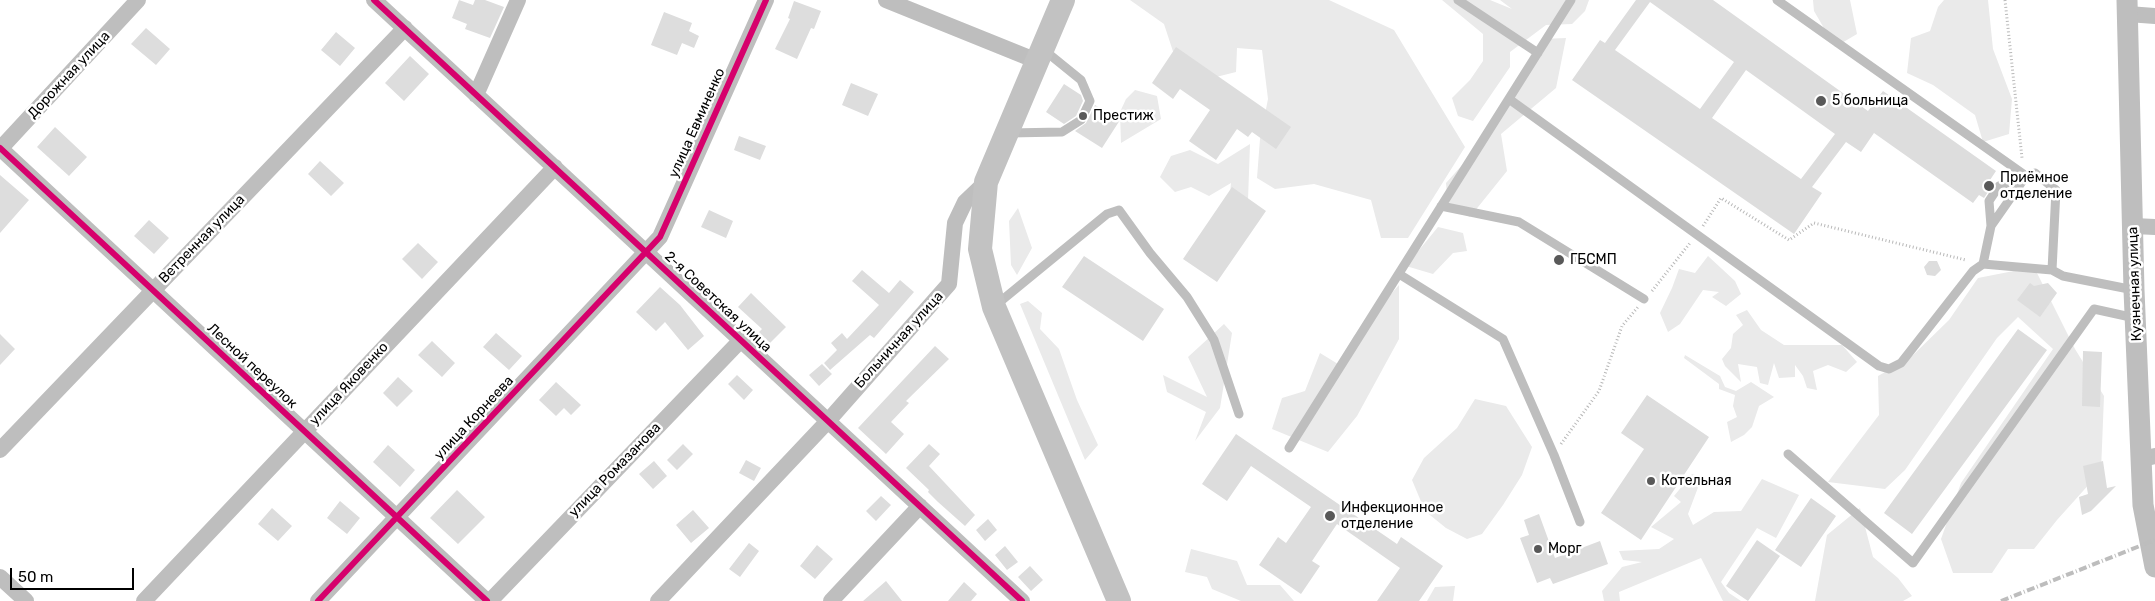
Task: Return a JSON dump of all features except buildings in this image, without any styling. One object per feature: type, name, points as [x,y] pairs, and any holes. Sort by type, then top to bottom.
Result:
[{"type":"main road","name":"Больничная улица","points":[[986,182],[1063,0]]},
{"type":"main road","points":[[986,182],[980,249],[994,307],[1119,601]]},
{"type":"street","name":"Дорожная улица","points":[[0,149],[138,0]]},
{"type":"street","name":"2-я Советская улица","points":[[374,0],[920,506],[1012,598]]},
{"type":"street","points":[[476,94],[518,0]]},
{"type":"street","name":"улица Евминенко","points":[[647,253],[660,238],[766,0]]},
{"type":"street","points":[[886,0],[1040,54]]},
{"type":"street","points":[[2128,7],[2155,16]]},
{"type":"street","name":"Кузнечная улица","points":[[2128,7],[2135,318],[2149,457],[2143,505],[2155,567]]},
{"type":"street","name":"Ветренная улица","points":[[0,450],[405,28]]},
{"type":"street","name":"Лесной переулок","points":[[0,149],[488,601]]},
{"type":"street","name":"улица Яковенко","points":[[144,601],[554,167]]},
{"type":"street","name":"Больничная улица","points":[[658,601],[828,421],[948,284],[955,223],[965,202],[986,182]]},
{"type":"street","points":[[2134,226],[2155,227]]},
{"type":"street","name":"улица Корнеева","points":[[318,601],[647,253]]},
{"type":"street","name":"улица Ромазанова","points":[[488,601],[741,340]]},
{"type":"street","points":[[831,601],[920,506]]},
{"type":"street","points":[[0,577],[26,601]]},
{"type":"lane","points":[[1458,0],[1538,53]]},
{"type":"lane","points":[[1289,448],[1570,0]]},
{"type":"lane","points":[[1777,0],[2025,175]]},
{"type":"lane","points":[[1006,133],[1062,132],[1081,120],[1090,101],[1081,80],[1040,54]]},
{"type":"lane","points":[[1509,100],[1879,366],[1889,369],[1900,363],[1973,271],[1983,264],[2052,270],[2064,276],[2134,290]]},
{"type":"lane","points":[[1983,264],[1991,226],[1989,201],[1999,186],[2025,175],[2035,173],[2056,190],[2052,270]]},
{"type":"lane","points":[[1991,226],[2025,175]]},
{"type":"lane","points":[[1441,206],[1519,222],[1644,299]]},
{"type":"lane","points":[[994,307],[1106,214],[1119,210],[1150,253],[1187,297],[1214,340],[1239,414]]},
{"type":"lane","points":[[1399,274],[1503,339],[1554,455],[1580,522]]},
{"type":"lane","points":[[1788,454],[1913,563],[2094,309],[2135,318]]},
{"type":"path","points":[[2005,0],[2025,175]]},
{"type":"path","points":[[1554,455],[1598,391],[1622,326],[1697,235],[1721,198],[1789,240],[1814,223],[1983,264]]},
{"type":"shaded area","points":[[1130,0],[1329,0],[1394,30],[1465,147],[1408,238],[1381,238],[1371,200],[1314,184],[1275,189],[1257,178],[1260,139],[1268,99],[1262,50],[1237,48],[1236,72],[1184,85],[1164,24]]},
{"type":"shaded area","points":[[1442,0],[1490,0],[1512,9],[1500,0],[1589,0],[1585,11],[1572,24],[1546,25],[1510,52],[1510,67],[1473,121],[1458,116],[1452,98],[1470,80],[1483,61],[1483,34]]},
{"type":"shaded area","points":[[1813,0],[1850,0],[1857,34],[1835,47],[1814,11]]},
{"type":"shaded area","points":[[1944,0],[1988,0],[1993,49],[2012,99],[2009,134],[1983,142],[1975,115],[1933,85],[1907,73],[1911,38],[1930,31],[1938,7]]},
{"type":"shaded area","points":[[1566,38],[1556,88],[1501,134],[1507,171],[1470,217],[1448,207],[1446,183],[1489,135],[1542,39]]},
{"type":"shaded area","points":[[1135,90],[1157,96],[1161,119],[1121,143],[1120,112],[1126,99]]},
{"type":"shaded area","points":[[1250,144],[1248,200],[1229,204],[1231,183],[1209,196],[1191,187],[1175,192],[1160,177],[1171,156],[1190,150],[1218,164]]},
{"type":"shaded area","points":[[1018,208],[1032,248],[1017,275],[1011,265],[1009,221]]},
{"type":"shaded area","points":[[1438,227],[1463,233],[1467,251],[1453,253],[1433,274],[1406,266]]},
{"type":"shaded area","points":[[1708,256],[1735,281],[1741,294],[1726,306],[1712,297],[1719,292],[1703,290],[1680,324],[1668,332],[1660,313],[1679,269],[1695,273]]},
{"type":"shaded area","points":[[2034,267],[2075,349],[2104,396],[2101,471],[2034,549],[2008,549],[1992,573],[1953,573],[1941,539],[1961,483],[2053,349],[2018,317],[1997,338],[1905,470],[1885,489],[1828,482],[1879,415],[1878,376],[1910,358],[1949,320],[1978,278]]},
{"type":"shaded area","points":[[1399,285],[1399,339],[1357,416],[1328,452],[1272,429],[1282,398],[1305,391],[1320,353],[1338,364],[1354,336]]},
{"type":"shaded area","points":[[1028,301],[1042,313],[1040,329],[1059,349],[1077,400],[1098,445],[1085,460],[1020,304]]},
{"type":"shaded area","points":[[1747,310],[1761,330],[1784,345],[1842,345],[1857,362],[1846,372],[1828,365],[1813,371],[1817,390],[1807,388],[1803,376],[1795,365],[1795,377],[1779,378],[1774,363],[1768,385],[1760,383],[1757,367],[1738,364],[1741,382],[1725,366],[1722,359],[1731,348],[1733,334],[1743,325],[1736,315]]},
{"type":"shaded area","points":[[1224,324],[1232,333],[1220,408],[1195,441],[1206,412],[1167,392],[1163,375],[1207,397],[1188,357]]},
{"type":"shaded area","points":[[1685,355],[1720,376],[1725,387],[1736,391],[1751,382],[1774,397],[1759,406],[1752,427],[1744,435],[1731,442],[1727,422],[1737,417],[1733,406],[1735,395],[1719,389],[1719,384],[1684,358]]},
{"type":"shaded area","points":[[1475,399],[1506,406],[1532,447],[1522,475],[1503,505],[1482,534],[1467,539],[1446,528],[1425,511],[1412,480],[1424,458],[1457,428]]},
{"type":"shaded area","points":[[1692,474],[1702,477],[1688,514],[1693,525],[1714,512],[1741,511],[1762,479],[1799,495],[1776,538],[1757,528],[1721,582],[1729,593],[1741,601],[1723,601],[1701,558],[1619,592],[1620,601],[1604,601],[1602,591],[1622,567],[1642,562],[1623,560],[1619,551],[1659,549],[1674,539],[1651,527],[1681,502],[1674,496]]},
{"type":"shaded area","points":[[1860,508],[1873,557],[1898,578],[1912,596],[1903,601],[1815,601],[1827,535]]},
{"type":"shaded area","points":[[1191,549],[1237,561],[1247,585],[1280,585],[1294,601],[1241,601],[1212,589],[1207,577],[1185,572]]},
{"type":"shaded area","points":[[1455,586],[1453,601],[1427,601],[1435,587]]},
{"type":"railway","points":[[2001,601],[2155,540]]},
{"type":"cycle path","points":[[374,0],[1022,601]]},
{"type":"cycle path","points":[[318,601],[660,237],[766,0]]},
{"type":"cycle path","points":[[0,148],[487,601]]},
{"type":"place","name":"5 больница","points":[[1821,101]]},
{"type":"place","name":"Престиж","points":[[1083,116]]},
{"type":"place","name":"Приёмное отделение","points":[[1989,186]]},
{"type":"place","name":"ГБСМП","points":[[1559,260]]},
{"type":"place","name":"Котельная","points":[[1651,481]]},
{"type":"place","name":"Инфекционное отделение","points":[[1330,516]]},
{"type":"place","name":"Морг","points":[[1538,549]]}]
